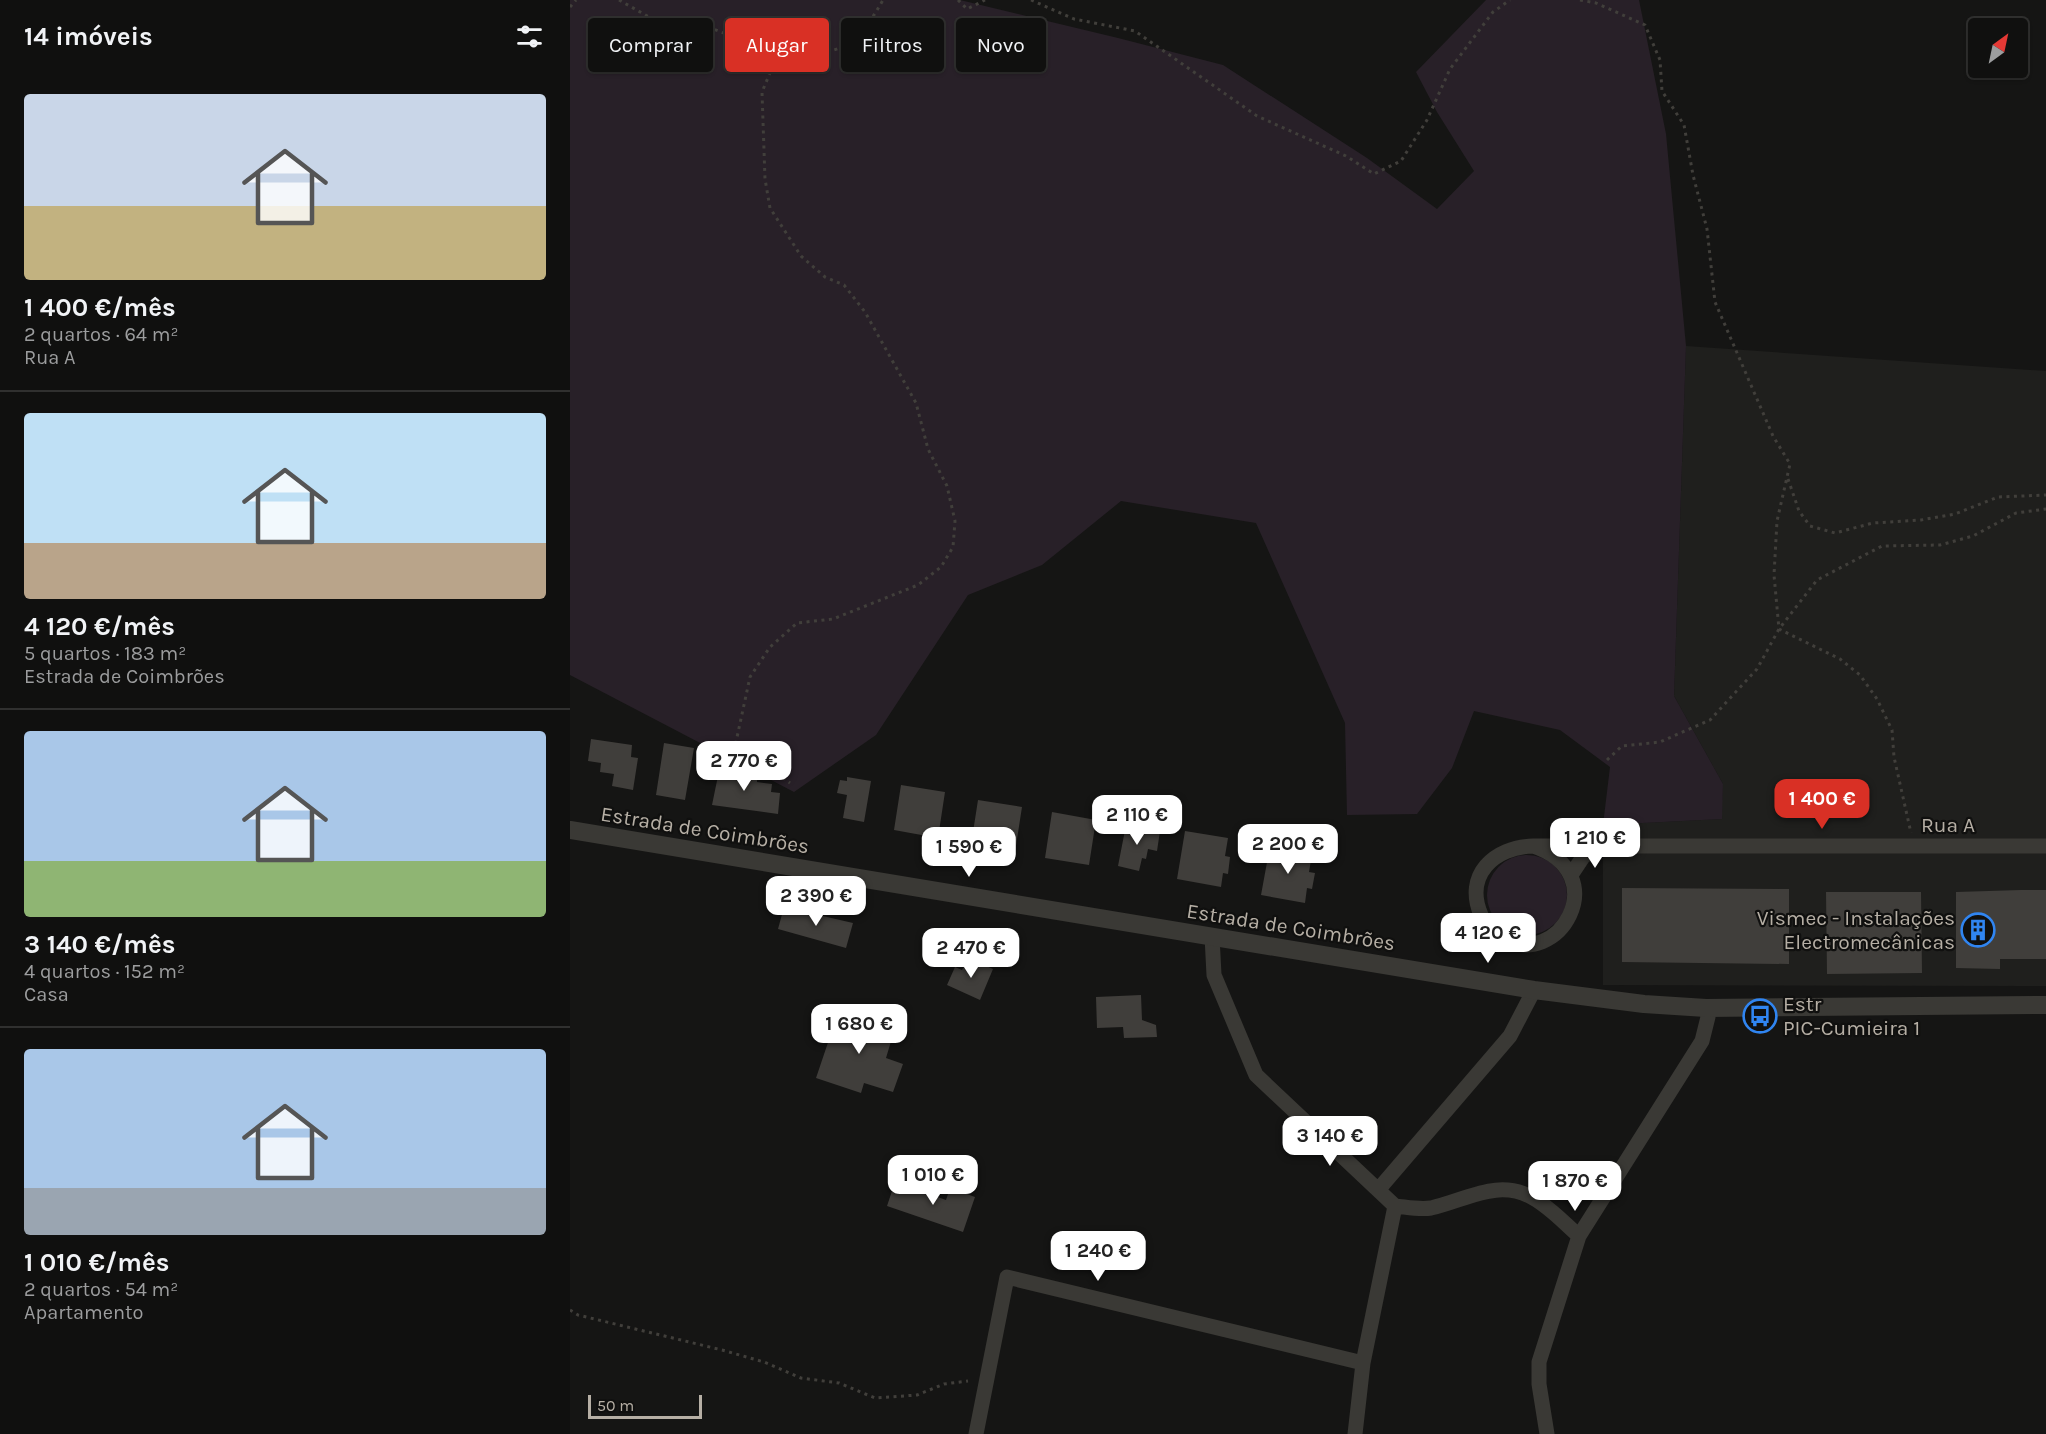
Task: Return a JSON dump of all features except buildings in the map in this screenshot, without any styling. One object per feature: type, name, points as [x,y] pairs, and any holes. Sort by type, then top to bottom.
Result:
[{"type":"street","name":"Estrada de Coimbrões","points":[[570,830],[1534,990],[1644,1004],[1706,1008],[2046,1005]]},
{"type":"street","points":[[1517,846],[1533,846],[1556,856],[1571,875],[1575,892],[1573,909],[1566,924],[1555,935],[1524,945],[1508,941],[1494,933],[1484,921],[1477,906],[1476,890],[1480,875],[1489,861],[1517,846]]},
{"type":"street","name":"Rua A","points":[[1533,846],[2046,846]]},
{"type":"street","points":[[1571,875],[1583,857],[1597,846]]},
{"type":"street","points":[[1212,936],[1214,975],[1256,1075],[1395,1206],[1430,1208],[1489,1190],[1510,1189],[1531,1197],[1549,1208],[1579,1236]]},
{"type":"street","points":[[1378,1190],[1510,1036],[1534,990]]},
{"type":"street","points":[[1547,1434],[1539,1384],[1539,1362],[1579,1236],[1702,1041],[1708,1017],[1706,1008]]},
{"type":"street","points":[[1355,1434],[1363,1363],[1395,1206]]},
{"type":"street","points":[[976,1434],[1007,1277],[1363,1363]]},
{"type":"path","points":[[570,7],[576,0]]},
{"type":"path","points":[[619,0],[672,30],[703,26],[725,35]]},
{"type":"path","points":[[829,50],[848,46],[866,30],[883,0]]},
{"type":"path","points":[[958,0],[967,9],[985,0]]},
{"type":"path","points":[[1031,0],[1074,19],[1135,31],[1257,116],[1346,156],[1374,174],[1401,161],[1427,120],[1449,69],[1493,12],[1510,0]]},
{"type":"path","points":[[1580,0],[1596,3],[1645,25],[1660,60],[1662,91],[1684,125],[1693,175],[1707,229],[1715,302],[1773,436],[1790,464],[1778,521],[1774,574],[1779,629]]},
{"type":"path","points":[[770,72],[762,92],[765,179],[770,208],[801,256],[825,277],[844,285],[865,312],[916,403],[928,449],[947,486],[956,521],[953,547],[940,567],[918,585],[833,619],[797,623],[770,647],[750,677],[736,742],[790,783]]},
{"type":"path","points":[[1788,476],[1799,512],[1810,526],[1834,533],[1873,523],[1921,520],[1955,514],[1998,497],[2046,495]]},
{"type":"path","points":[[1607,760],[1622,746],[1660,742],[1710,720],[1757,669],[1779,629],[1818,580],[1861,555],[1882,546],[1941,545],[1973,536],[2016,513],[2046,509]]},
{"type":"path","points":[[1779,629],[1840,659],[1860,675],[1877,699],[1892,730],[1893,757],[1904,792],[1912,834],[1911,846]]},
{"type":"path","points":[[570,1310],[578,1315],[764,1362],[801,1378],[839,1383],[875,1398],[917,1395],[944,1384],[968,1381]]},
{"type":"shaded area","points":[[570,0],[960,0],[1035,18],[956,18],[956,72],[1046,72],[1046,21],[1118,38],[1223,65],[1367,158],[1437,209],[1474,171],[1437,112],[1416,72],[1486,0],[1639,0],[1666,134],[1686,346],[1674,696],[1723,784],[1722,819],[1603,825],[1610,767],[1560,730],[1474,711],[1452,768],[1417,814],[1347,815],[1345,723],[1256,523],[1121,501],[1042,565],[968,595],[876,735],[794,792],[570,675]]},
{"type":"shaded area","points":[[1686,346],[2046,371],[2046,986],[1603,985],[1603,825],[1721,819],[1723,784],[1674,696]]},
{"type":"shaded area","points":[[1527,855],[1542,858],[1555,867],[1564,880],[1567,895],[1564,910],[1555,923],[1542,932],[1527,935],[1512,932],[1499,923],[1490,910],[1487,895],[1490,880],[1499,867],[1512,858]]},
{"type":"place","name":"Vismec - Instalações Electromecânicas","points":[[1978,930]]},
{"type":"place","name":"Estr PIC-Cumieira 1","points":[[1760,1016]]}]
